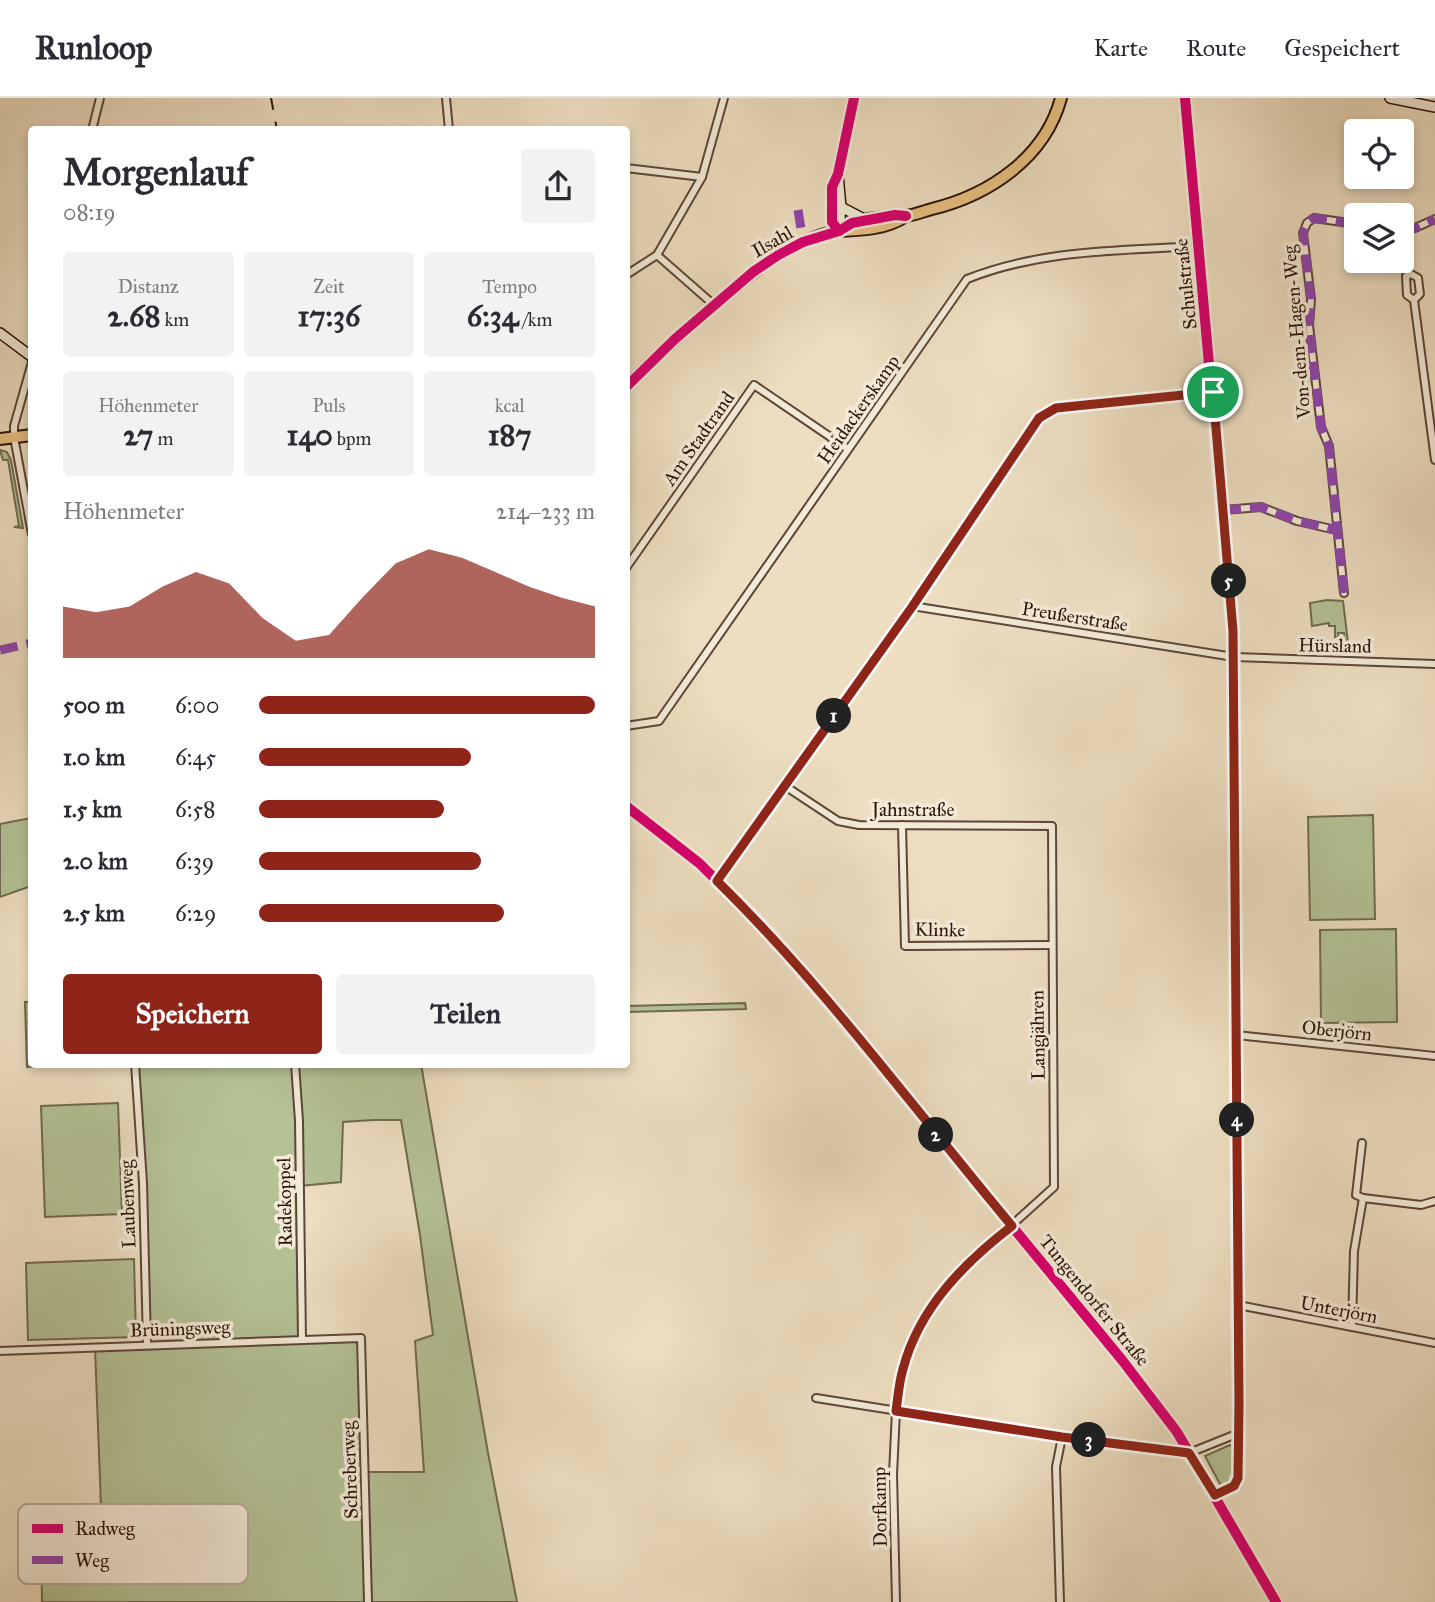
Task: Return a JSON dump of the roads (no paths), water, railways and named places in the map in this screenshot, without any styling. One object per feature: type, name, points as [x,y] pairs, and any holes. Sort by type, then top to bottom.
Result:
[{"type":"main road","points":[[853,98],[838,174],[832,187],[832,222],[839,231],[854,232],[897,223],[906,216]]},
{"type":"main road","points":[[839,231],[852,223],[895,215],[906,216],[960,202],[993,185],[1035,148],[1051,124],[1061,98]]},
{"type":"main road","points":[[1390,98],[1435,107]]},
{"type":"main road","points":[[838,174],[841,207],[839,231]]},
{"type":"main road","points":[[841,207],[866,220]]},
{"type":"main road","name":"Ilsahl","points":[[630,383],[753,272],[803,242],[839,231]]},
{"type":"main road","points":[[0,333],[28,354]]},
{"type":"main road","points":[[0,439],[28,435]]},
{"type":"main road","name":"Tungendorfer Straße","points":[[630,809],[699,863],[764,927],[1136,1378],[1189,1453],[1276,1602]]},
{"type":"street","points":[[93,126],[100,98]]},
{"type":"street","points":[[446,98],[449,126]]},
{"type":"street","points":[[630,272],[657,255],[702,177],[724,98]]},
{"type":"street","name":"Schulstraße","points":[[1185,98],[1213,392],[1234,657],[1238,1478],[1234,1486],[1215,1495]]},
{"type":"street","points":[[630,168],[702,177]]},
{"type":"street","name":"Von-dem-Hagen-Weg","points":[[1344,222],[1314,218],[1307,223],[1303,233],[1321,427],[1329,446],[1344,593]]},
{"type":"street","points":[[1414,228],[1435,219]]},
{"type":"street","name":"Heidackerskamp","points":[[630,725],[659,721],[967,279],[993,269],[1076,252],[1198,246]]},
{"type":"street","points":[[657,255],[714,305]]},
{"type":"street","points":[[1414,300],[1435,460]]},
{"type":"street","points":[[28,376],[14,426],[28,512]]},
{"type":"street","name":"Am Stadtrand","points":[[630,562],[754,385],[848,450]]},
{"type":"street","points":[[717,881],[912,607],[1039,418],[1056,408],[1213,392]]},
{"type":"street","points":[[1223,510],[1261,507],[1297,522],[1336,530]]},
{"type":"street","name":"Preußerstraße","points":[[912,607],[1234,657]]},
{"type":"street","name":"Hürsland","points":[[1234,657],[1435,664]]},
{"type":"street","name":"Jahnstraße","points":[[785,786],[838,821],[859,825],[1052,826]]},
{"type":"street","name":"Klinke","points":[[902,825],[905,946],[1052,945]]},
{"type":"street","name":"Langjähren","points":[[896,1411],[903,1368],[921,1324],[932,1306],[952,1279],[1054,1187],[1052,826]]},
{"type":"street","name":"Oberjörn","points":[[1236,1035],[1435,1056]]},
{"type":"street","name":"Laubenweg","points":[[135,1068],[143,1183],[147,1344]]},
{"type":"street","name":"Radekoppel","points":[[295,1068],[299,1121],[302,1339]]},
{"type":"street","points":[[1362,1143],[1356,1195],[1421,1205],[1435,1201]]},
{"type":"street","points":[[1352,1327],[1354,1251],[1363,1198]]},
{"type":"street","name":"Unterjörn","points":[[1238,1305],[1435,1343]]},
{"type":"street","name":"Brüningsweg","points":[[0,1351],[361,1338]]},
{"type":"street","name":"Schreberweg","points":[[361,1338],[368,1602]]},
{"type":"street","points":[[816,1398],[1062,1437],[1189,1453],[1239,1433]]},
{"type":"street","name":"Dorfkamp","points":[[896,1411],[893,1474],[897,1602]]},
{"type":"street","points":[[1060,1602],[1056,1466],[1062,1437]]},
{"type":"railway","points":[[271,98],[276,126]]}]
